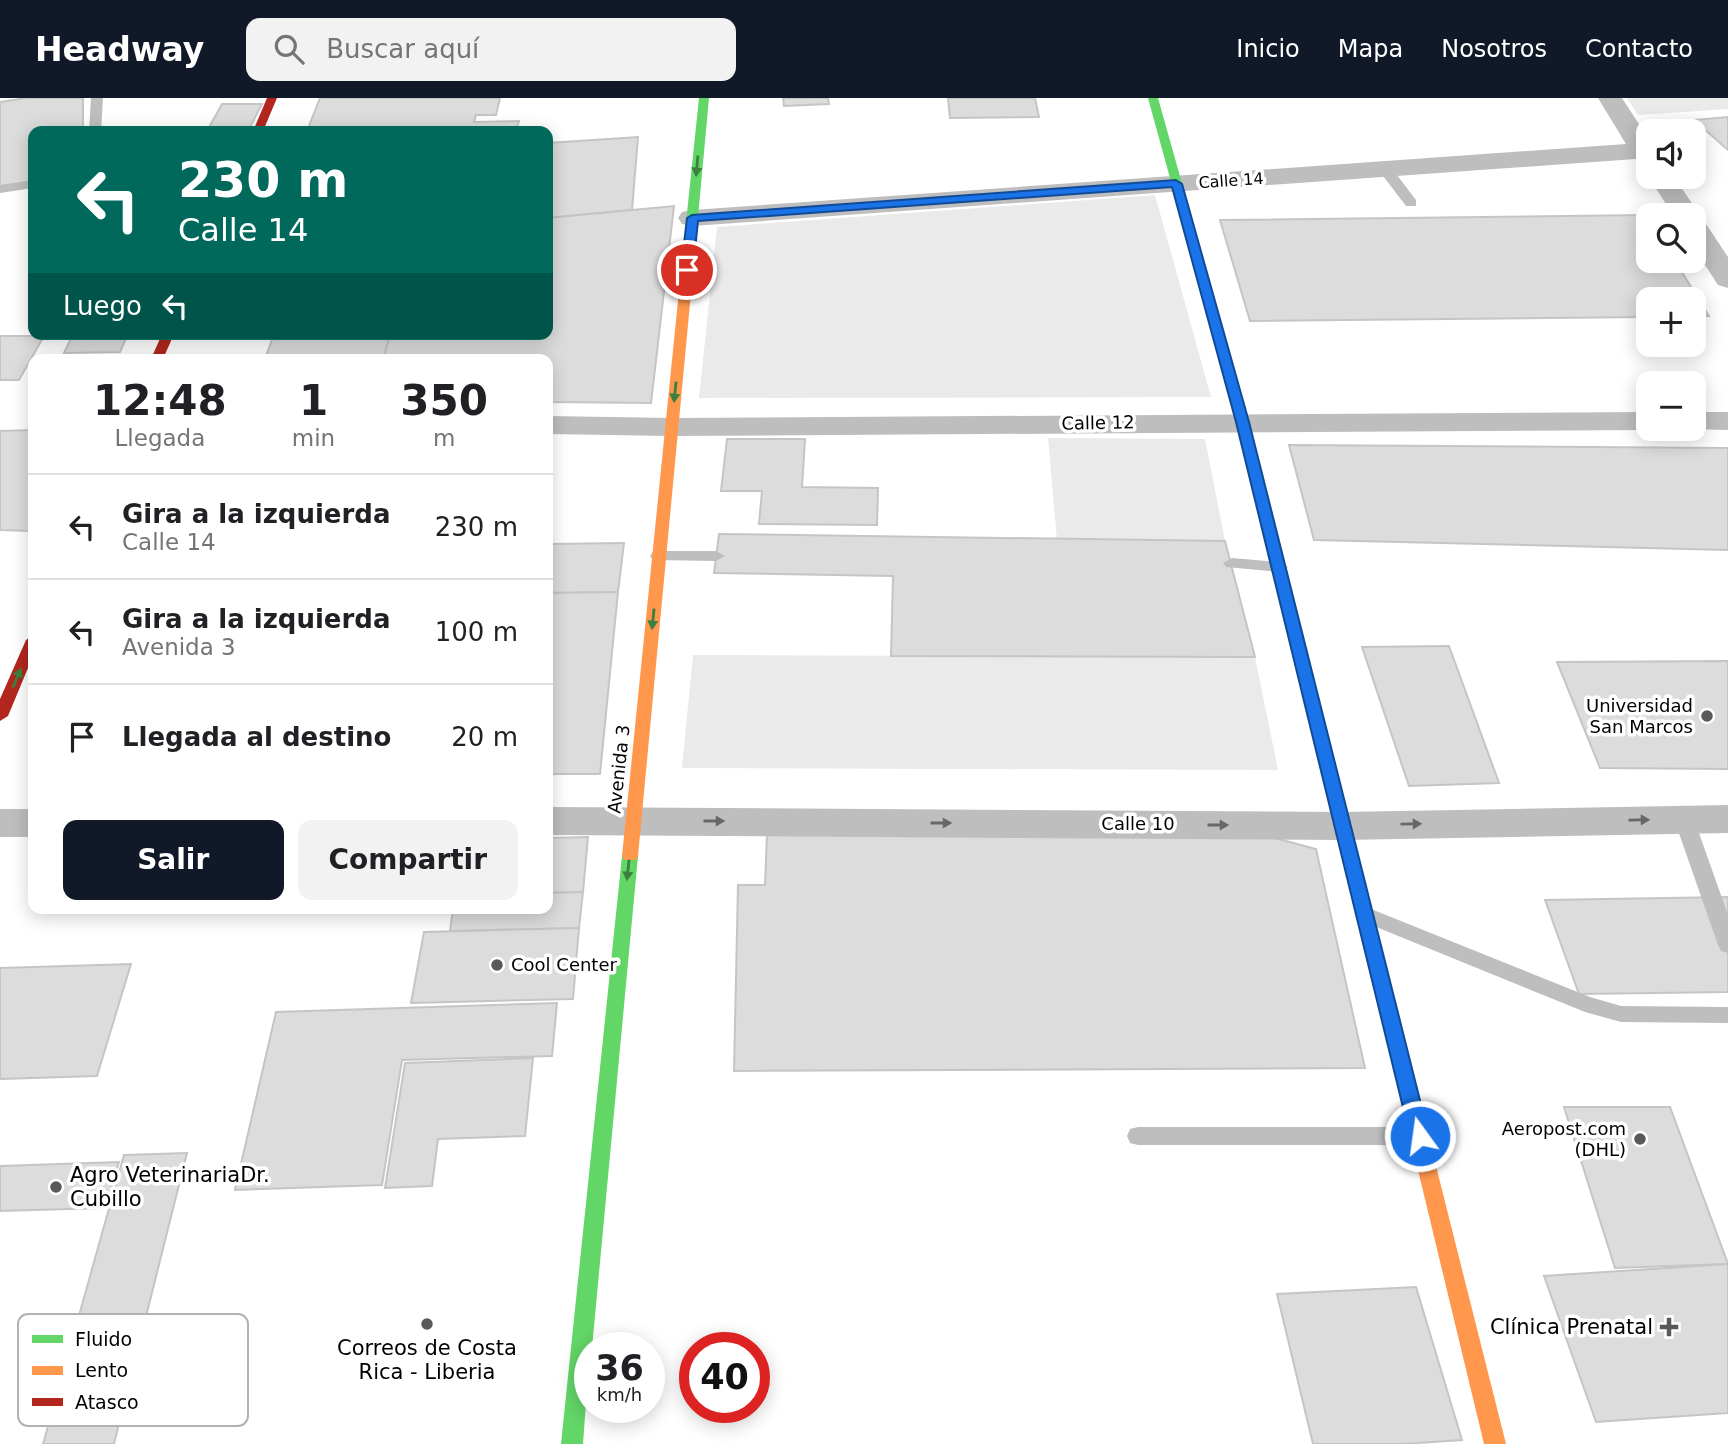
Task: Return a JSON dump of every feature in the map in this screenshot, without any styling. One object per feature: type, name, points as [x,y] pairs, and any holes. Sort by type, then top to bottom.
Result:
[{"type":"street","points":[[260,126],[272,98]]},
{"type":"street","name":"Avenida 3","points":[[572,1444],[704,98]]},
{"type":"street","points":[[1153,98],[1243,422],[1495,1444]]},
{"type":"street","points":[[1610,98],[1636,139]]},
{"type":"street","name":"Calle 14","points":[[692,218],[1385,169],[1636,156]]},
{"type":"street","points":[[1706,245],[1728,279]]},
{"type":"street","name":"Calle 12","points":[[553,425],[671,427],[1636,421]]},
{"type":"street","points":[[1706,421],[1728,421]]},
{"type":"street","points":[[0,716],[28,652]]},
{"type":"street","name":"Calle 10","points":[[553,821],[1343,826],[1728,818]]},
{"type":"street","points":[[0,823],[28,823]]},
{"type":"lane","points":[[95,126],[97,98]]},
{"type":"lane","points":[[1385,169],[1411,203]]},
{"type":"lane","points":[[0,189],[28,185]]},
{"type":"lane","points":[[659,556],[716,556]]},
{"type":"lane","points":[[1232,563],[1279,567]]},
{"type":"lane","points":[[1684,819],[1728,945]]},
{"type":"lane","points":[[1365,915],[1597,1007],[1621,1014],[1728,1015]]},
{"type":"lane","points":[[1138,1136],[1420,1136]]},
{"type":"shaded area","points":[[1627,98],[1728,98],[1728,109],[1638,115]]},
{"type":"shaded area","points":[[1155,195],[1211,397],[699,398],[717,227]]},
{"type":"shaded area","points":[[1048,438],[1205,439],[1225,541],[1057,540]]},
{"type":"shaded area","points":[[693,655],[1255,657],[1278,770],[682,768]]},
{"type":"building","points":[[26,98],[83,98],[83,126],[28,126],[28,184],[0,187],[0,102]]},
{"type":"building","points":[[320,98],[500,98],[496,115],[476,115],[474,122],[519,121],[518,126],[309,126]]},
{"type":"building","points":[[783,98],[828,98],[829,104],[784,106]]},
{"type":"building","points":[[948,98],[1035,98],[1039,117],[950,118]]},
{"type":"building","points":[[222,104],[262,104],[251,126],[210,126]]},
{"type":"building","points":[[1728,117],[1728,150],[1706,131],[1705,119]]},
{"type":"building","points":[[638,137],[632,210],[553,218],[553,143]]},
{"type":"building","points":[[674,206],[651,403],[553,402],[553,354],[384,354],[388,340],[553,340],[553,218]]},
{"type":"building","points":[[1636,215],[1636,273],[1682,273],[1691,287],[1636,287],[1636,317],[1250,321],[1220,220]]},
{"type":"building","points":[[0,336],[28,336],[28,340],[42,340],[34,354],[28,354],[28,364],[19,380],[0,380]]},
{"type":"building","points":[[70,340],[125,340],[120,352],[64,353]]},
{"type":"building","points":[[272,340],[388,340],[384,354],[267,354]]},
{"type":"building","points":[[28,430],[28,531],[0,530],[0,431]]},
{"type":"building","points":[[727,439],[805,439],[802,487],[878,488],[877,525],[759,524],[762,491],[721,491]]},
{"type":"building","points":[[1289,445],[1728,448],[1728,550],[1314,540]]},
{"type":"building","points":[[719,534],[1225,541],[1255,657],[891,656],[893,576],[714,573]]},
{"type":"building","points":[[624,543],[618,592],[553,593],[553,544]]},
{"type":"building","points":[[618,592],[600,774],[553,774],[553,593]]},
{"type":"building","points":[[1449,646],[1499,783],[1409,786],[1362,647]]},
{"type":"building","points":[[1728,661],[1728,769],[1600,768],[1557,662]]},
{"type":"building","points":[[767,834],[1275,838],[1316,849],[1365,1068],[734,1071],[738,885],[765,885]]},
{"type":"building","points":[[588,837],[583,892],[553,893],[553,838]]},
{"type":"building","points":[[583,892],[579,928],[450,931],[452,914],[553,914],[553,893]]},
{"type":"building","points":[[1728,897],[1728,992],[1579,994],[1545,900]]},
{"type":"building","name":"Cool Center","points":[[579,928],[573,999],[411,1003],[424,932]]},
{"type":"building","points":[[131,964],[97,1076],[0,1079],[0,968]]},
{"type":"building","points":[[557,1003],[552,1056],[402,1060],[382,1185],[235,1190],[276,1012]]},
{"type":"building","points":[[533,1058],[525,1136],[438,1139],[432,1186],[385,1188],[405,1063]]},
{"type":"building","points":[[1564,1107],[1670,1107],[1728,1264],[1615,1268]]},
{"type":"building","points":[[187,1153],[147,1314],[79,1314],[124,1155]]},
{"type":"building","name":"Agro VeterinariaDr. Cubillo","points":[[119,1162],[105,1208],[0,1211],[0,1166]]},
{"type":"building","points":[[1728,1264],[1728,1413],[1596,1422],[1544,1276]]},
{"type":"building","points":[[1416,1287],[1462,1440],[1403,1444],[1313,1444],[1277,1294]]},
{"type":"building","points":[[48,1426],[119,1426],[114,1444],[43,1444]]},
{"type":"traffic: fast","points":[[688,261],[704,98]]},
{"type":"traffic: fast","points":[[1153,98],[1243,422],[1280,571]]},
{"type":"traffic: fast","points":[[572,1444],[630,856]]},
{"type":"traffic: slow","points":[[630,856],[688,261]]},
{"type":"traffic: slow","points":[[1359,892],[1495,1444]]},
{"type":"traffic: jam","points":[[260,126],[272,98]]},
{"type":"traffic: jam","points":[[159,354],[165,340]]},
{"type":"traffic: jam","points":[[1280,571],[1359,892]]},
{"type":"traffic: jam","points":[[0,716],[28,652]]},
{"type":"place","name":"Universidad San Marcos","points":[[1707,716]]},
{"type":"place","name":"Cool Center","points":[[497,965]]},
{"type":"place","name":"Aeropost.com (DHL)","points":[[1640,1139]]},
{"type":"place","name":"Agro VeterinariaDr. Cubillo","points":[[56,1187]]},
{"type":"place","name":"Correos de Costa Rica - Liberia","points":[[427,1324]]},
{"type":"place","name":"Clínica Prenatal","points":[[1669,1327]]},
{"type":"route","points":[[687,270],[692,218],[1176,184],[1243,422],[1420,1136]]}]
